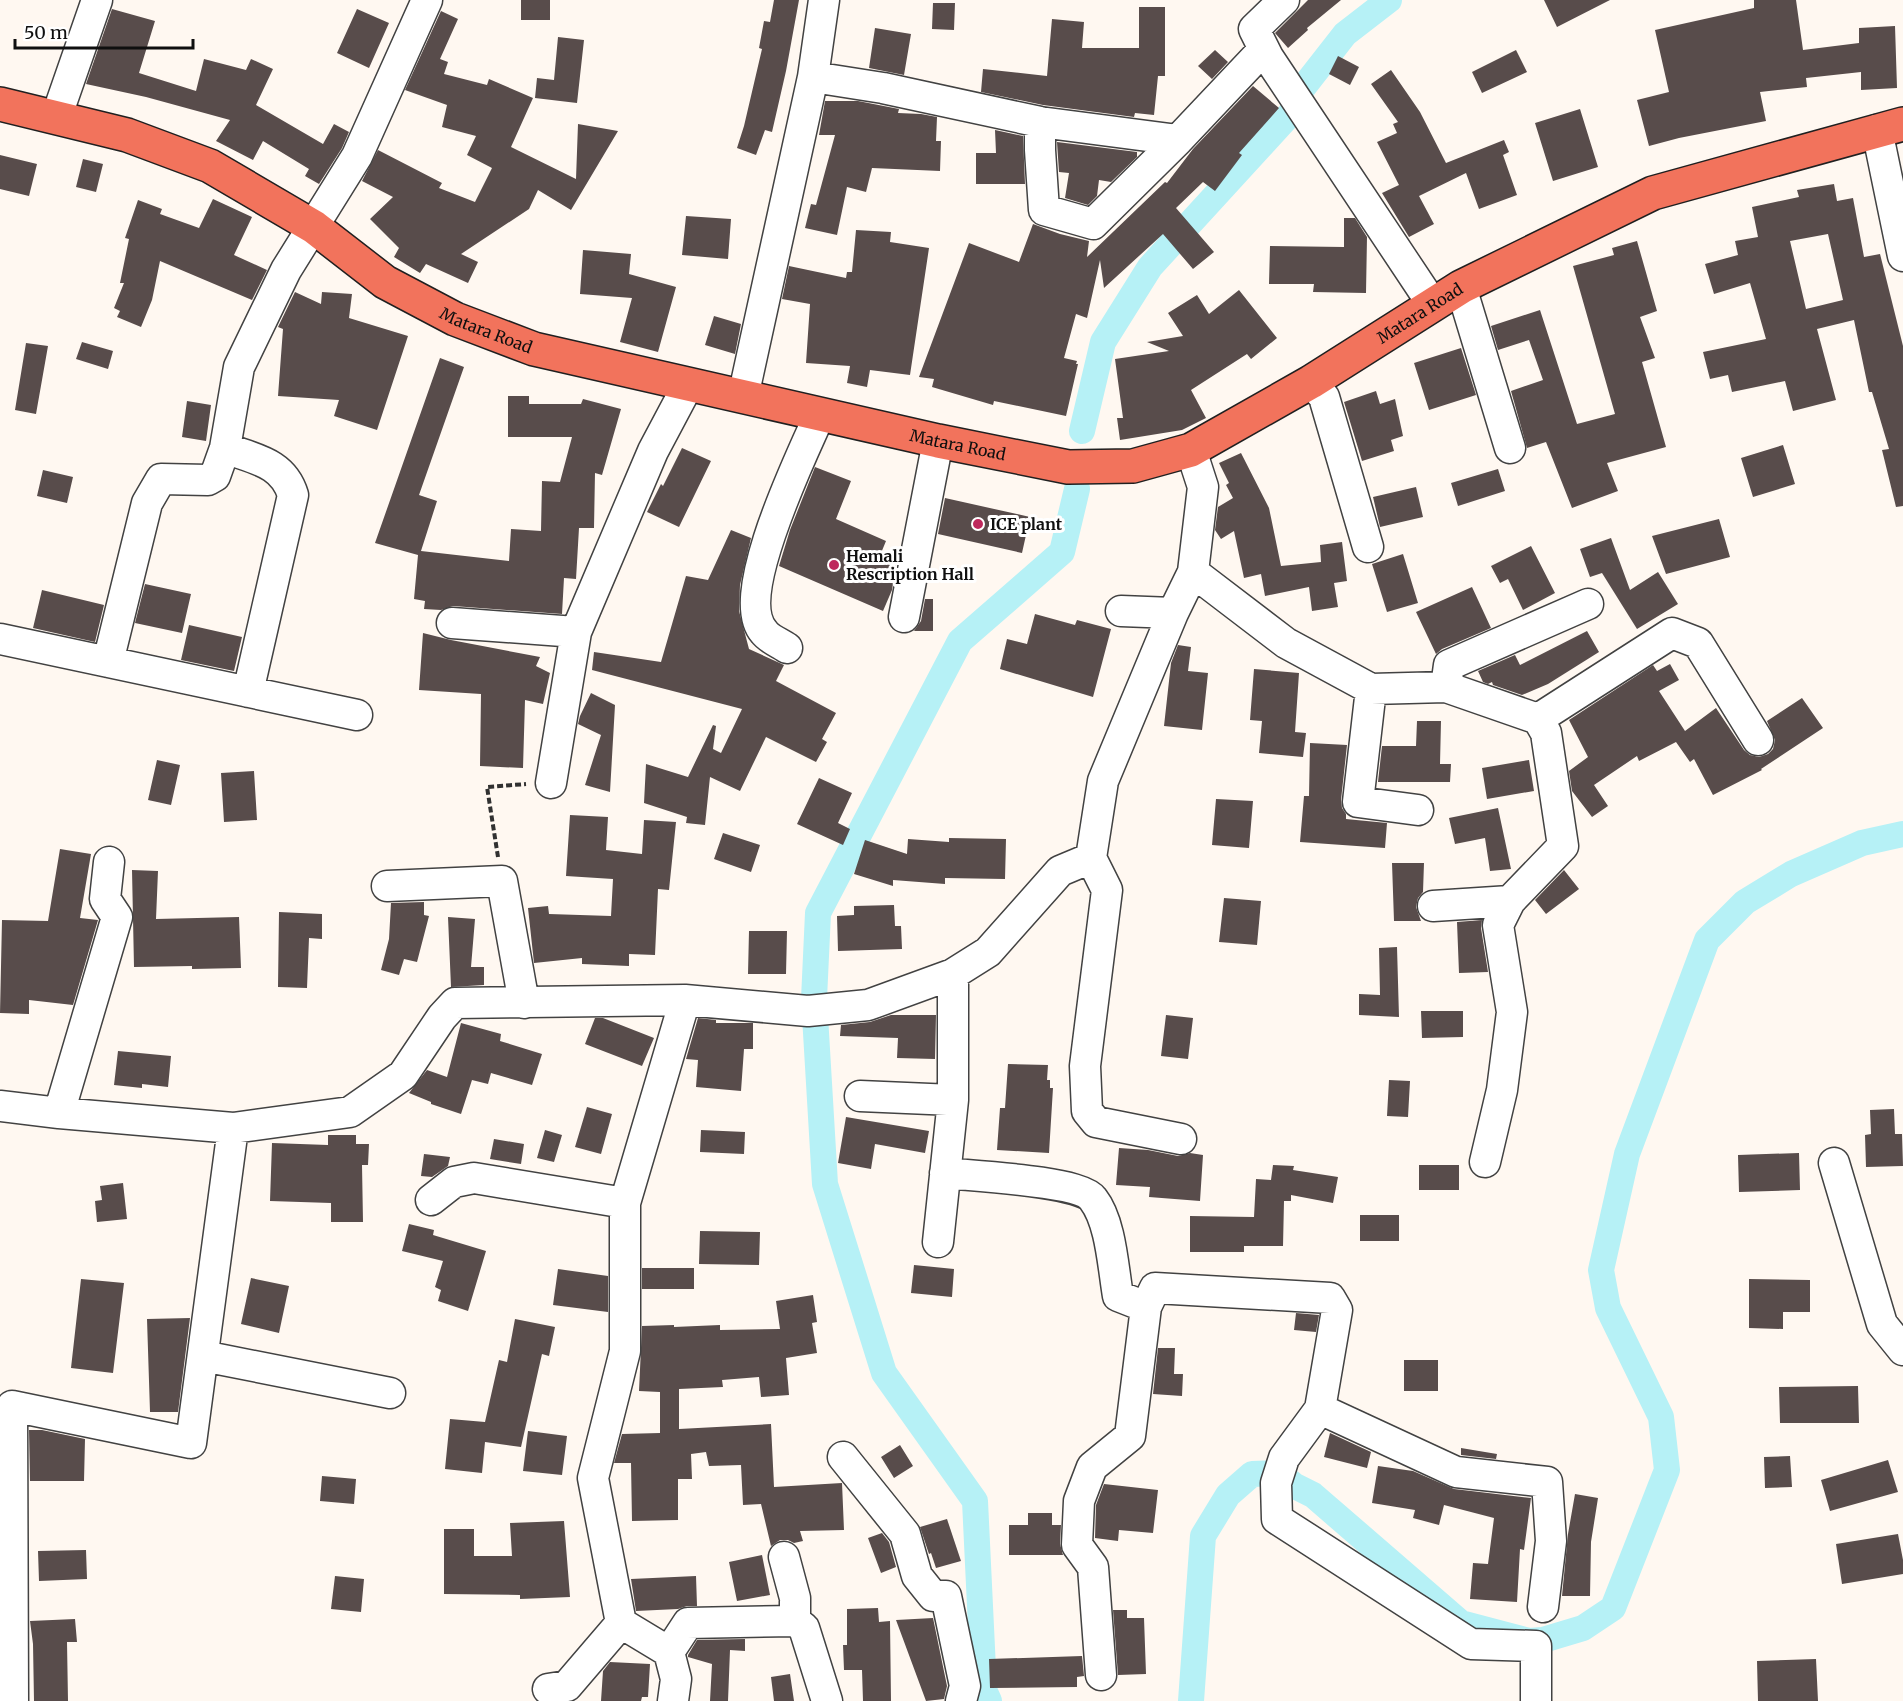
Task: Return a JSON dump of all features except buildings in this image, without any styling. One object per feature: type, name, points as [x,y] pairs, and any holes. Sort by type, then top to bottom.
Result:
[{"type":"highway","name":"Matara Road","points":[[0,104],[127,135],[210,166],[314,227],[385,282],[455,319],[534,349],[938,441],[1068,467],[1133,466],[1191,450],[1311,382],[1461,287],[1653,193],[1890,127]]},
{"type":"street","points":[[56,118],[97,0]]},
{"type":"street","points":[[108,662],[147,503],[161,479],[208,480],[215,476],[225,448],[239,367],[286,270],[357,156],[427,0]]},
{"type":"street","points":[[742,397],[813,77],[824,0]]},
{"type":"street","points":[[1284,0],[1254,28],[1264,49],[1433,305]]},
{"type":"street","points":[[1040,122],[1044,210],[1093,224],[1178,140],[1264,49]]},
{"type":"street","points":[[813,77],[883,87],[1040,122],[1178,140]]},
{"type":"street","points":[[1890,127],[1903,256]]},
{"type":"street","points":[[1461,287],[1510,448]]},
{"type":"street","points":[[1311,382],[1324,397],[1368,547]]},
{"type":"street","points":[[551,783],[576,632],[653,450],[688,385]]},
{"type":"street","points":[[787,648],[764,632],[756,613],[760,573],[773,520],[820,414]]},
{"type":"street","points":[[904,617],[938,441]]},
{"type":"street","points":[[225,448],[276,467],[290,483],[293,495],[248,692]]},
{"type":"street","points":[[1181,1140],[1096,1122],[1088,1111],[1086,1066],[1107,890],[1091,858],[1103,781],[1173,612],[1193,572],[1203,488],[1191,450]]},
{"type":"street","points":[[1193,572],[1286,643],[1371,688],[1446,687],[1538,719],[1546,733],[1563,846],[1510,901],[1498,925],[1512,1012],[1502,1090],[1485,1162]]},
{"type":"street","points":[[1446,687],[1449,665],[1588,604]]},
{"type":"street","points":[[1121,611],[1173,612]]},
{"type":"street","points":[[452,623],[576,632]]},
{"type":"street","points":[[1538,719],[1671,633],[1698,644],[1758,740]]},
{"type":"street","points":[[0,639],[357,715]]},
{"type":"street","points":[[1371,688],[1358,801],[1418,810]]},
{"type":"street","points":[[0,1106],[234,1128],[350,1112],[403,1075],[441,1017],[455,1003],[685,1000],[815,1011],[868,1005],[953,974],[988,952],[1060,871],[1091,858]]},
{"type":"street","points":[[59,1113],[117,917],[105,899],[109,862]]},
{"type":"street","points":[[387,886],[502,882],[524,1003]]},
{"type":"street","points":[[1432,906],[1510,901]]},
{"type":"street","points":[[938,1242],[953,1100],[953,974]]},
{"type":"street","points":[[673,1701],[676,1679],[669,1652],[621,1623],[593,1478],[625,1351],[625,1203],[685,1000]]},
{"type":"street","points":[[860,1096],[953,1100]]},
{"type":"street","points":[[14,1701],[12,1407],[191,1443],[234,1128]]},
{"type":"street","points":[[1834,1164],[1882,1324],[1903,1350]]},
{"type":"street","points":[[945,1173],[1067,1186],[1092,1196],[1104,1218],[1118,1296],[1146,1307]]},
{"type":"street","points":[[431,1200],[454,1182],[474,1178],[625,1203]]},
{"type":"street","points":[[1101,1675],[1093,1567],[1077,1545],[1079,1501],[1092,1467],[1130,1436],[1146,1307],[1155,1288],[1330,1298],[1337,1310],[1320,1409],[1280,1471],[1277,1519],[1471,1644],[1536,1646],[1536,1701]]},
{"type":"street","points":[[203,1356],[390,1393]]},
{"type":"street","points":[[1320,1409],[1456,1472],[1546,1482],[1551,1541],[1543,1607]]},
{"type":"street","points":[[843,1457],[904,1534],[916,1576],[933,1596],[946,1596],[965,1686],[961,1701]]},
{"type":"street","points":[[784,1557],[795,1598],[795,1621]]},
{"type":"street","points":[[669,1652],[688,1623],[795,1621],[804,1628],[827,1701]]},
{"type":"street","points":[[548,1689],[567,1686],[621,1623]]},
{"type":"path","points":[[502,882],[487,787],[551,783]]},
{"type":"waterway","points":[[1302,89],[1345,34],[1389,0]]},
{"type":"waterway","points":[[1082,431],[1103,342],[1150,267],[1291,113]]},
{"type":"waterway","points":[[989,1701],[984,1690],[975,1501],[884,1373],[825,1184],[814,999],[818,913],[960,641],[1062,552],[1077,489]]},
{"type":"waterway","points":[[1191,1701],[1203,1536],[1228,1495],[1252,1474],[1279,1473],[1295,1486],[1313,1495],[1461,1623],[1529,1641],[1543,1640],[1583,1628],[1613,1608],[1667,1470],[1661,1417],[1608,1308],[1601,1270],[1627,1154],[1707,940],[1745,902],[1791,874],[1862,843],[1903,834]]},
{"type":"place","name":"ICE plant","points":[[978,524]]},
{"type":"place","name":"Hemali Rescription Hall","points":[[834,565]]}]
